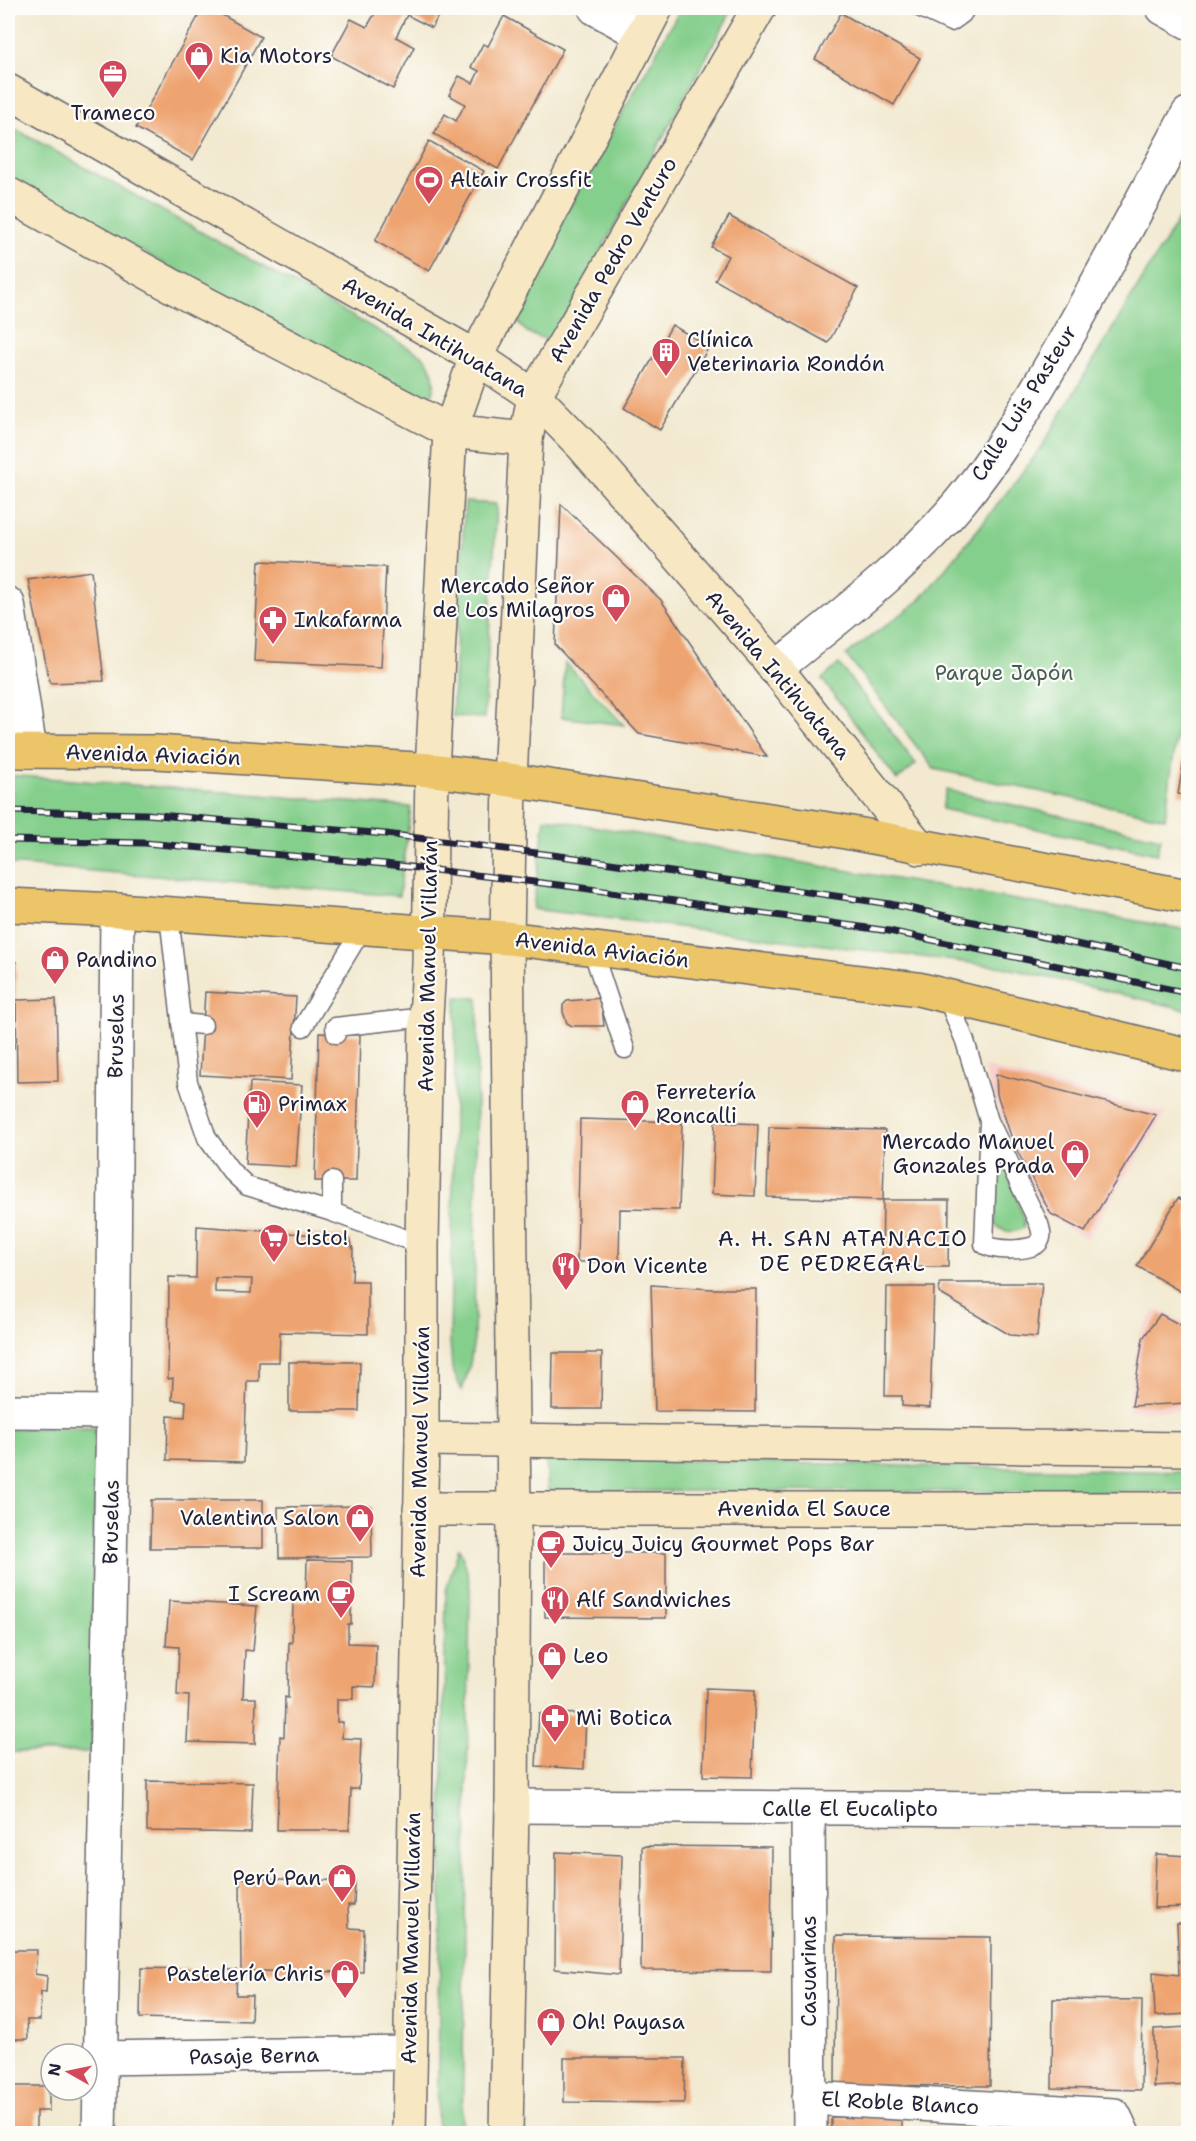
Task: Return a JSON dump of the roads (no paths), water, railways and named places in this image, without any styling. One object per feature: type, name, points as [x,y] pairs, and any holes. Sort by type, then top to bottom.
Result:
[{"type":"main road","name":"Avenida Pedro Venturo","points":[[510,780],[526,439],[534,396],[759,8]]},
{"type":"main road","points":[[432,771],[450,431],[476,357],[648,21]]},
{"type":"main road","name":"Avenida Intihuatana","points":[[8,91],[476,357],[534,396],[582,445],[765,655],[920,848]]},
{"type":"main road","points":[[8,194],[183,292],[450,431],[526,439]]},
{"type":"main road","name":"Avenida Aviación","points":[[19,751],[156,752],[432,771],[510,780],[835,830],[920,848],[1111,880],[1188,896]]},
{"type":"main road","name":"Avenida Manuel Villarán","points":[[409,2133],[422,1439],[422,1245],[432,771]]},
{"type":"main road","points":[[506,2133],[512,1806],[514,1509],[507,939],[510,780]]},
{"type":"main road","name":"Avenida Aviación","points":[[8,905],[117,910],[507,939],[918,989],[1188,1055]]},
{"type":"main road","points":[[422,1439],[1188,1449]]},
{"type":"main road","name":"Avenida El Sauce","points":[[420,1509],[1188,1509]]},
{"type":"street","points":[[595,8],[648,21]]},
{"type":"street","points":[[1163,8],[1188,22]]},
{"type":"street","name":"Calle Luis Pasteur","points":[[775,669],[907,559],[958,504],[981,475],[1022,415],[1076,321],[1188,114]]},
{"type":"street","points":[[8,604],[19,751]]},
{"type":"street","name":"Bruselas","points":[[99,2133],[113,1412],[117,910]]},
{"type":"street","points":[[8,1411],[113,1412]]},
{"type":"street","name":"Calle El Eucalipto","points":[[512,1806],[1188,1810]]},
{"type":"street","name":"Casuarinas","points":[[808,1809],[810,2133]]},
{"type":"street","name":"Pasaje Berna","points":[[100,2058],[409,2053]]},
{"type":"street","name":"El Roble Blanco","points":[[809,2098],[1119,2124]]},
{"type":"lane","points":[[921,8],[951,22],[966,8]]},
{"type":"lane","points":[[169,915],[188,1082],[207,1138],[231,1171],[248,1186],[332,1212],[422,1245]]},
{"type":"lane","points":[[362,929],[303,1027],[336,1031],[426,1017]]},
{"type":"lane","points":[[592,949],[625,1049]]},
{"type":"lane","points":[[946,995],[965,1041],[989,1120],[1040,1224],[1042,1233],[1038,1243],[1033,1247],[988,1248],[984,1244],[989,1120]]},
{"type":"lane","points":[[182,1023],[203,1025]]},
{"type":"lane","points":[[332,1181],[332,1212]]},
{"type":"railway","points":[[8,811],[146,814],[386,834],[576,858],[890,904],[1188,968]]},
{"type":"railway","points":[[8,840],[145,843],[385,864],[575,887],[889,931],[1188,993]]},
{"type":"place","name":"Kia Motors","points":[[199,82]]},
{"type":"place","name":"Trameco","points":[[113,100]]},
{"type":"place","name":"Altair Crossfit","points":[[429,206]]},
{"type":"place","name":"Clínica Veterinaria Rondón","points":[[666,378]]},
{"type":"place","name":"Mercado Señor de Los Milagros","points":[[616,624]]},
{"type":"place","name":"Inkafarma","points":[[273,646]]},
{"type":"place","name":"Pandino","points":[[55,986]]},
{"type":"place","name":"Primax","points":[[257,1130]]},
{"type":"place","name":"Ferretería Roncalli","points":[[635,1130]]},
{"type":"place","name":"Mercado Manuel Gonzales Prada","points":[[1075,1180]]},
{"type":"place","name":"Listo!","points":[[274,1264]]},
{"type":"place","name":"Don Vicente","points":[[566,1292]]},
{"type":"place","name":"Valentina Salon","points":[[360,1544]]},
{"type":"place","name":"Juicy Juicy Gourmet Pops Bar","points":[[551,1570]]},
{"type":"place","name":"I Scream","points":[[341,1620]]},
{"type":"place","name":"Alf Sandwiches","points":[[555,1626]]},
{"type":"place","name":"Leo","points":[[552,1682]]},
{"type":"place","name":"Mi Botica","points":[[555,1744]]},
{"type":"place","name":"Perú Pan","points":[[342,1904]]},
{"type":"place","name":"Pastelería Chris","points":[[345,2000]]},
{"type":"place","name":"Oh! Payasa","points":[[551,2048]]},
{"type":"district","name":"A. H. SAN ATANACIO DE PEDREGAL","points":[[843,1250]]},
{"type":"park label","name":"Parque Japón","points":[[1004,673]]}]
